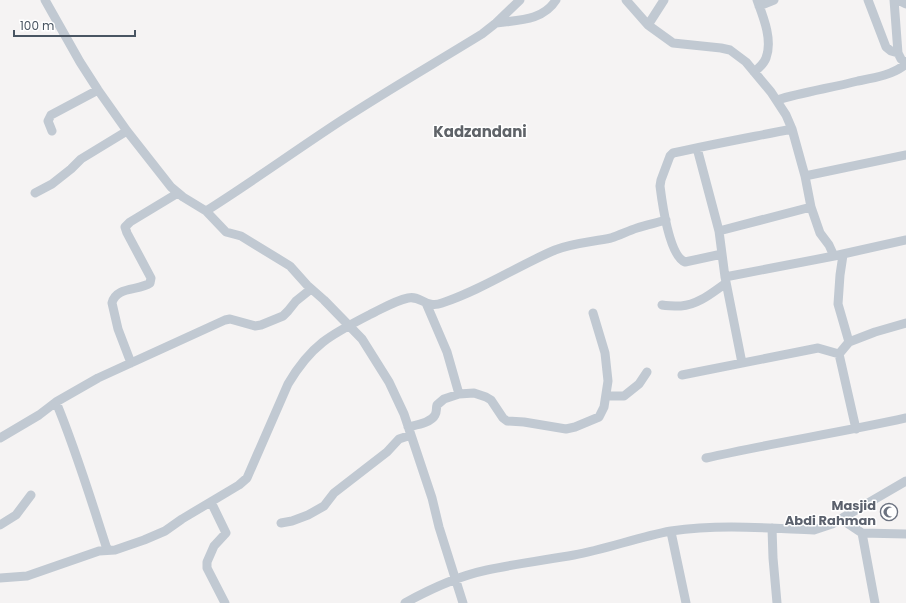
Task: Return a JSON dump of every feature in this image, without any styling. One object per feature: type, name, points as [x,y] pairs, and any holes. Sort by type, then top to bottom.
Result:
[{"type":"street","points":[[45,0],[80,62],[98,90],[126,131],[167,182],[178,193],[206,211],[226,232],[241,236],[288,264],[362,339],[379,364],[397,397],[463,603]]},
{"type":"street","points":[[206,211],[258,178],[344,119],[469,42],[496,23],[520,0]]},
{"type":"street","points":[[496,23],[535,17],[547,11],[556,0]]},
{"type":"street","points":[[626,0],[648,25],[673,43],[730,50],[746,62],[777,100],[792,129],[805,176],[811,207],[820,233],[838,256],[840,275],[838,304],[849,342]]},
{"type":"street","points":[[648,25],[664,0]]},
{"type":"street","points":[[754,72],[766,59],[769,50],[767,33],[758,3],[774,0]]},
{"type":"street","points":[[868,0],[886,47],[891,51],[898,53]]},
{"type":"street","points":[[777,100],[874,78],[894,72],[906,63],[901,59],[898,53],[894,0]]},
{"type":"street","points":[[898,0],[906,4]]},
{"type":"street","points":[[897,41],[906,34]]},
{"type":"street","points":[[52,131],[48,121],[51,115],[98,90]]},
{"type":"street","points":[[722,254],[685,262],[681,261],[676,253],[670,238],[660,186],[669,160],[673,153],[792,129]]},
{"type":"street","points":[[35,192],[52,184],[82,159],[126,131]]},
{"type":"street","points":[[697,148],[719,231],[726,280],[742,363]]},
{"type":"street","points":[[805,176],[906,155]]},
{"type":"street","points":[[131,363],[118,329],[112,303],[113,299],[121,292],[146,286],[150,282],[151,278],[125,227],[130,222],[178,193]]},
{"type":"street","points":[[719,231],[811,207]]},
{"type":"street","points":[[0,578],[34,574],[99,551],[115,550],[156,535],[245,481],[292,376],[314,348],[326,338],[348,325],[408,298],[414,298],[431,305],[443,303],[556,250],[583,242],[622,235],[637,228],[666,220]]},
{"type":"street","points":[[662,306],[682,306],[692,304],[706,296],[726,280],[906,240]]},
{"type":"street","points":[[0,438],[38,415],[56,402],[98,378],[225,320],[230,319],[255,326],[283,316],[296,301],[311,289]]},
{"type":"street","points":[[426,303],[447,352],[459,394]]},
{"type":"street","points":[[281,523],[292,521],[308,515],[324,506],[334,493],[387,452],[399,439],[420,424],[433,418],[436,415],[437,405],[440,402],[444,399],[459,394],[474,393],[488,398],[507,421],[524,422],[566,429],[600,417],[607,396],[608,381],[605,353],[593,313]]},
{"type":"street","points":[[839,354],[849,342],[875,332],[906,323]]},
{"type":"street","points":[[682,375],[818,348],[839,354]]},
{"type":"street","points":[[839,354],[856,429]]},
{"type":"street","points":[[607,396],[624,396],[638,384],[647,372]]},
{"type":"street","points":[[56,402],[76,451],[106,550]]},
{"type":"street","points":[[706,458],[906,418]]},
{"type":"street","points":[[405,603],[456,580],[486,570],[599,550],[637,539],[671,532],[740,526],[814,530],[841,519],[906,481]]},
{"type":"street","points":[[0,525],[16,515],[31,495]]},
{"type":"street","points":[[211,502],[226,533],[214,546],[207,562],[207,568],[225,603]]},
{"type":"street","points":[[841,519],[862,532],[906,534]]},
{"type":"street","points":[[772,528],[772,558],[777,603]]},
{"type":"street","points":[[671,532],[686,603]]},
{"type":"street","points":[[862,532],[875,603]]},
{"type":"place","name":"Masjid Abdi Rahman","points":[[889,512]]},
{"type":"district","name":"Kadzandani","points":[[480,131]]}]
